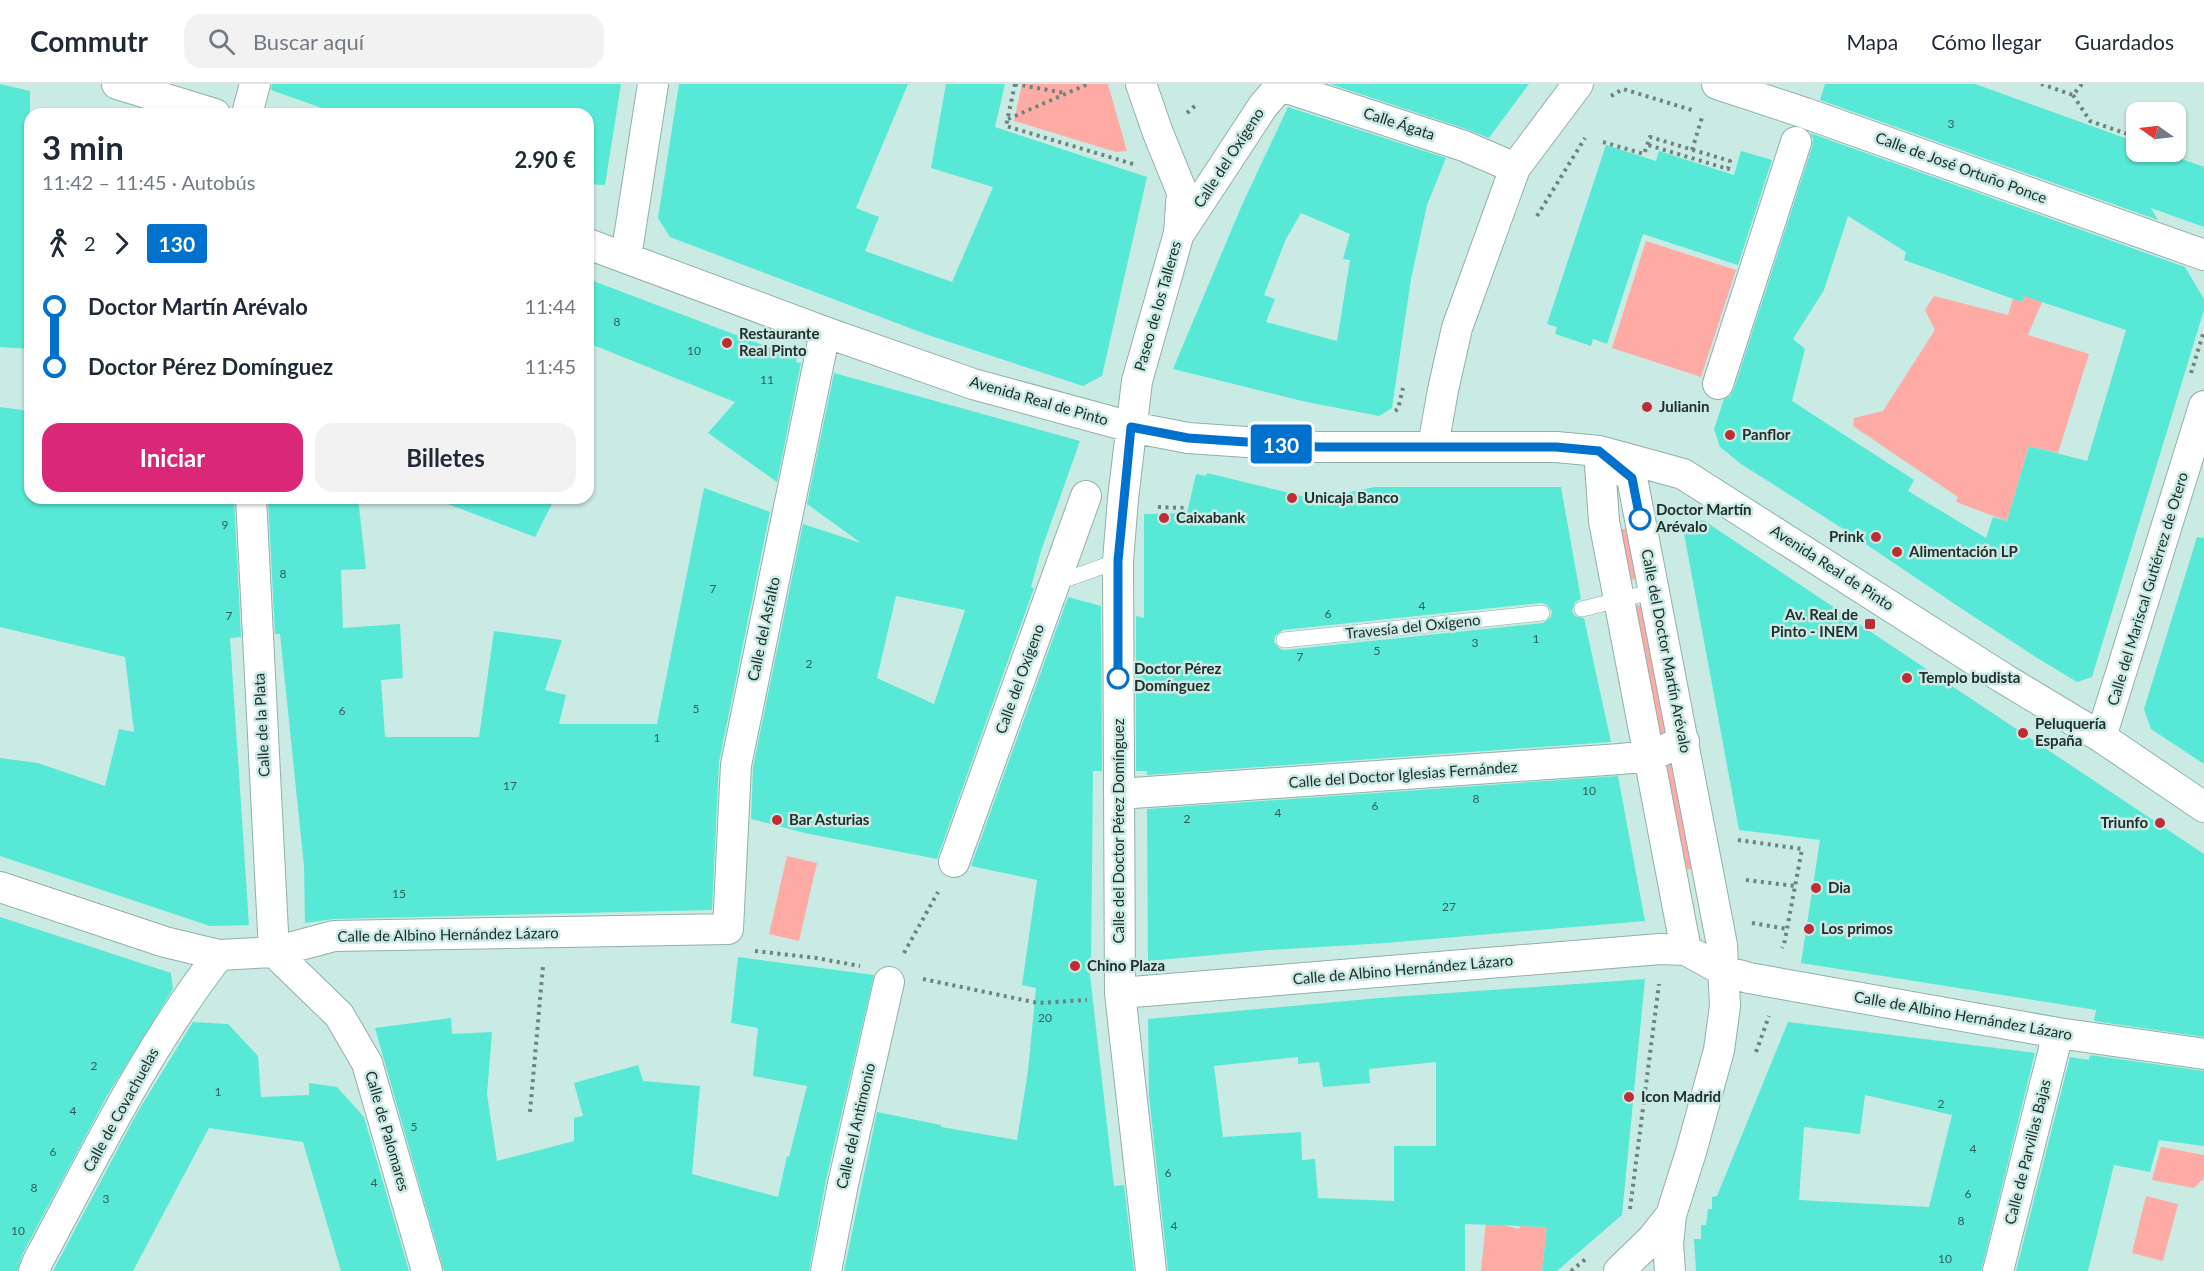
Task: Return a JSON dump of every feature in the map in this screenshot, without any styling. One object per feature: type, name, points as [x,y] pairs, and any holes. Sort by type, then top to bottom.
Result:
[{"type":"street","points":[[117,84],[195,108]]},
{"type":"street","points":[[249,108],[255,84]]},
{"type":"street","points":[[626,257],[653,84]]},
{"type":"street","name":"Paseo de los Talleres","points":[[1131,427],[1137,381],[1179,233],[1182,192],[1141,84]]},
{"type":"street","points":[[1433,446],[1457,328],[1515,168],[1578,84]]},
{"type":"street","name":"Calle de José Ortuño Ponce","points":[[1717,84],[2204,255]]},
{"type":"street","name":"Calle del Oxígeno","points":[[1179,233],[1263,106],[1281,85]]},
{"type":"street","name":"Calle Ágata","points":[[1281,85],[1464,146],[1515,168]]},
{"type":"street","points":[[1718,384],[1796,142]]},
{"type":"street","name":"Avenida Real de Pinto","points":[[594,246],[973,384],[1131,427],[1188,438],[1307,446],[1556,447],[1599,451],[1683,474],[2003,678],[2101,737],[2204,807]]},
{"type":"street","name":"Calle del Asfalto","points":[[728,929],[736,765],[825,332]]},
{"type":"street","name":"Calle del Mariscal Gutiérrez de Otero","points":[[2101,737],[2204,406]]},
{"type":"street","name":"Calle del Doctor Pérez Domínguez","points":[[1131,427],[1118,561],[1120,993],[1152,1271]]},
{"type":"street","points":[[1599,451],[1604,522],[1686,950]]},
{"type":"street","name":"Calle del Doctor Martín Arévalo","points":[[1599,451],[1632,478],[1722,945],[1725,1006],[1719,1050],[1671,1215],[1652,1239],[1619,1271]]},
{"type":"street","name":"Calle del Oxígeno","points":[[954,862],[1086,496]]},
{"type":"street","name":"Calle de la Plata","points":[[251,504],[274,952]]},
{"type":"street","name":"Calle del Doctor Iglesias Fernández","points":[[1119,794],[1650,756],[1684,741]]},
{"type":"street","name":"Calle de Albino Hernández Lázaro","points":[[0,887],[165,942],[219,956],[274,952],[334,936],[728,929]]},
{"type":"street","name":"Calle de Albino Hernández Lázaro","points":[[1120,993],[1660,949],[1686,950],[1724,971],[1758,980],[2058,1033],[2204,1054]]},
{"type":"street","name":"Calle de Palomares","points":[[274,952],[339,1015],[367,1063],[428,1271]]},
{"type":"street","name":"Calle de Covachuelas","points":[[34,1271],[145,1062],[219,956]]},
{"type":"street","name":"Calle del Antimonio","points":[[826,1271],[843,1184],[891,977]]},
{"type":"street","name":"Calle de Parvillas Bajas","points":[[1998,1271],[2058,1033]]},
{"type":"street","points":[[1670,1271],[1668,1244],[1671,1215]]},
{"type":"lane","points":[[1053,584],[1118,561]]},
{"type":"lane","points":[[1582,609],[1639,595],[1656,596]]},
{"type":"lane","name":"Travesía del Oxígeno","points":[[1284,640],[1542,613]]},
{"type":"path","points":[[1066,93],[1015,84],[1006,126],[1140,165]]},
{"type":"path","points":[[1008,120],[1088,84]]},
{"type":"path","points":[[2040,84],[2073,95],[2090,121],[2126,134]]},
{"type":"path","points":[[2073,95],[2082,84]]},
{"type":"path","points":[[1605,105],[1611,96],[1623,89],[1713,117]]},
{"type":"path","points":[[1692,150],[1703,114]]},
{"type":"path","points":[[1536,217],[1588,133]]},
{"type":"path","points":[[1603,141],[1644,154],[1647,145],[1650,137],[1730,162],[1728,169],[1647,145]]},
{"type":"path","points":[[1170,507],[1184,508],[1183,512]]},
{"type":"path","points":[[1734,840],[1802,849],[1783,947]]},
{"type":"path","points":[[891,977],[954,862]]},
{"type":"path","points":[[1742,879],[1795,886]]},
{"type":"path","points":[[1751,923],[1787,929]]},
{"type":"path","points":[[530,1112],[547,933]]},
{"type":"path","points":[[750,950],[816,958],[891,977],[1038,1003],[1090,1000]]},
{"type":"path","points":[[1628,1218],[1659,982]]},
{"type":"path","points":[[1571,1271],[1594,1253]]},
{"type":"shaded area","points":[[1022,84],[1108,84],[1127,151],[1116,152],[1014,121]]},
{"type":"shaded area","points":[[1646,241],[1736,270],[1701,377],[1612,348]]},
{"type":"shaded area","points":[[2028,283],[2042,302],[2028,335],[2089,354],[2058,453],[2029,446],[2007,521],[1956,502],[1958,497],[1853,426],[1854,418],[1883,411],[1935,330],[1925,310],[1934,296],[2008,315],[2013,299],[2022,302]]},
{"type":"shaded area","points":[[1632,527],[1638,577],[1632,580],[1626,578],[1615,531]]},
{"type":"shaded area","points":[[1639,605],[1645,606],[1671,730],[1657,737],[1633,608]]},
{"type":"shaded area","points":[[1675,761],[1699,867],[1681,871],[1663,763]]},
{"type":"shaded area","points":[[787,856],[817,863],[799,941],[769,934]]},
{"type":"shaded area","points":[[2161,1147],[2204,1155],[2204,1178],[2194,1188],[2152,1180]]},
{"type":"shaded area","points":[[2146,1196],[2178,1204],[2163,1261],[2132,1253]]},
{"type":"shaded area","points":[[1486,1221],[1519,1229],[1520,1226],[1547,1227],[1542,1271],[1481,1271]]},
{"type":"building","points":[[0,84],[30,91],[30,108],[24,108],[24,349],[0,347]]},
{"type":"building","points":[[272,84],[621,84],[605,185],[594,184],[594,108],[322,108],[271,90]]},
{"type":"building","points":[[679,84],[908,84],[856,208],[879,217],[865,251],[952,282],[993,187],[931,168],[946,84],[1005,84],[995,127],[1147,177],[1102,376],[1083,386],[928,335],[670,237],[658,218]]},
{"type":"building","points":[[1330,84],[1529,84],[1489,138]]},
{"type":"building","points":[[1825,84],[1975,84],[2126,138],[2126,162],[2186,161],[2204,167],[2204,227],[2151,208],[2158,220],[1820,100]]},
{"type":"building","points":[[1288,107],[1446,158],[1427,205],[1411,279],[1392,408],[1379,416],[1302,401],[1173,369],[1242,205]],"holes":[[[1301,213],[1350,234],[1343,259],[1350,260],[1337,341],[1266,322],[1275,299],[1264,295],[1286,239]]]},
{"type":"building","points":[[1810,133],[2185,267],[2204,299],[2204,310],[2092,677],[2077,682],[2039,659],[1741,464],[1720,447],[1714,429],[1724,399],[1730,396],[1734,389],[1813,139]],"holes":[[[1848,216],[1906,252],[1904,260],[2022,302],[2024,296],[2126,330],[2087,461],[2029,446],[2007,521],[1993,517],[1986,538],[1908,491],[1914,480],[1792,401],[1805,349],[1793,339],[1824,290]]]},
{"type":"building","points":[[1606,145],[1656,161],[1659,151],[1734,175],[1741,151],[1772,160],[1738,265],[1643,234],[1607,344],[1593,339],[1591,346],[1555,334],[1557,327],[1547,324]]},
{"type":"building","points":[[594,281],[797,358],[796,362],[801,363],[777,482],[708,433],[735,402],[594,345]]},
{"type":"building","points":[[834,373],[1080,441],[1041,551],[1031,587],[1034,588],[937,859],[805,833],[751,819],[753,767],[803,524],[861,543],[807,504]],"holes":[[[896,596],[965,610],[934,704],[877,678]]]},
{"type":"building","points":[[0,407],[24,410],[24,504],[234,504],[241,637],[230,638],[249,925],[210,926],[0,856],[0,758],[38,763],[105,786],[119,729],[134,732],[125,657],[0,627]]},
{"type":"building","points":[[1207,473],[1314,499],[1375,487],[1561,487],[1581,599],[1575,602],[1572,611],[1575,616],[1584,618],[1611,742],[1147,775],[1147,771],[1136,771],[1136,616],[1144,618],[1144,514],[1187,513],[1196,474],[1206,476]],"holes":[[[1546,604],[1552,611],[1551,617],[1543,623],[1285,650],[1280,649],[1274,642],[1275,636],[1283,630]]]},
{"type":"building","points":[[704,488],[770,512],[719,762],[712,910],[334,919],[305,923],[304,866],[280,634],[275,634],[268,504],[359,504],[366,569],[341,570],[343,628],[400,624],[403,678],[381,680],[385,737],[479,737],[494,631],[562,640],[545,690],[566,695],[559,724],[657,724]]},
{"type":"building","points":[[448,504],[552,504],[535,537]]},
{"type":"building","points":[[1703,520],[2204,854],[2204,1037],[2094,1021],[2096,1010],[1801,963],[1820,840],[1739,830],[1683,528]]},
{"type":"building","points":[[2197,537],[2204,538],[2204,764],[2151,729],[2144,709]]},
{"type":"building","points":[[1068,597],[1101,606],[1102,771],[1093,771],[1091,966],[1089,966],[1114,1186],[1124,1185],[1134,1271],[844,1271],[877,1112],[941,1125],[941,1127],[1017,1140],[1028,1071],[1036,988],[1022,985],[1037,880],[971,866]]},
{"type":"building","points":[[1618,776],[1645,921],[1148,961],[1147,809]]},
{"type":"building","points":[[0,917],[171,973],[173,989],[107,1096],[23,1253],[17,1271],[0,1271]]},
{"type":"building","points":[[738,957],[874,975],[826,1180],[809,1271],[444,1271],[375,1028],[451,1018],[452,1034],[492,1032],[487,1094],[497,1161],[574,1141],[574,1118],[583,1116],[574,1083],[638,1065],[643,1081],[700,1086],[692,1174],[778,1197],[807,1086],[753,1076],[758,1028],[731,1023]]},
{"type":"building","points":[[1645,979],[1622,1215],[1557,1271],[1542,1271],[1547,1227],[1465,1224],[1465,1271],[1168,1271],[1149,1096],[1148,1019],[1379,998]],"holes":[[[1298,1057],[1298,1064],[1319,1062],[1323,1087],[1370,1083],[1369,1069],[1436,1062],[1436,1146],[1394,1146],[1394,1201],[1318,1198],[1315,1159],[1302,1160],[1301,1132],[1223,1137],[1214,1066]]]},
{"type":"building","points":[[193,1022],[228,1024],[258,1056],[261,1097],[309,1095],[309,1083],[337,1087],[364,1117],[409,1271],[341,1271],[303,1142],[209,1128],[133,1271],[53,1271],[137,1113]]},
{"type":"building","points":[[1788,1022],[2035,1053],[1981,1271],[1696,1271],[1694,1239],[1701,1239],[1701,1225],[1706,1225],[1708,1209],[1712,1209],[1712,1197],[1717,1196]],"holes":[[[1865,1095],[1952,1115],[1929,1207],[1799,1200],[1804,1127],[1860,1134]]]},
{"type":"building","points":[[2090,1055],[2204,1071],[2204,1146],[2159,1140],[2150,1172],[2114,1165],[2088,1271],[2016,1271],[2070,1057],[2089,1060]]},
{"type":"bus line","name":"130","points":[[1118,678],[1118,561],[1131,427],[1188,438],[1319,447],[1556,447],[1599,451],[1632,478],[1640,519]]},
{"type":"place","name":"Restaurante Real Pinto","points":[[727,343]]},
{"type":"place","name":"Julianin","points":[[1647,407]]},
{"type":"place","name":"Panflor","points":[[1730,435]]},
{"type":"place","name":"Unicaja Banco","points":[[1292,498]]},
{"type":"place","name":"Caixabank","points":[[1164,518]]},
{"type":"place","name":"Doctor Martín Arévalo","points":[[1640,519]]},
{"type":"place","name":"Prink","points":[[1876,537]]},
{"type":"place","name":"Alimentación LP","points":[[1897,552]]},
{"type":"place","name":"Av. Real de Pinto - INEM","points":[[1870,624]]},
{"type":"place","name":"Doctor Pérez Domínguez","points":[[1118,678]]},
{"type":"place","name":"Templo budista","points":[[1907,678]]},
{"type":"place","name":"Peluquería España","points":[[2023,733]]},
{"type":"place","name":"Bar Asturias","points":[[777,820]]},
{"type":"place","name":"Triunfo","points":[[2160,823]]},
{"type":"place","name":"Dia","points":[[1816,888]]},
{"type":"place","name":"Los primos","points":[[1809,929]]},
{"type":"place","name":"Chino Plaza","points":[[1075,966]]},
{"type":"place","name":"Icon Madrid","points":[[1629,1097]]}]
